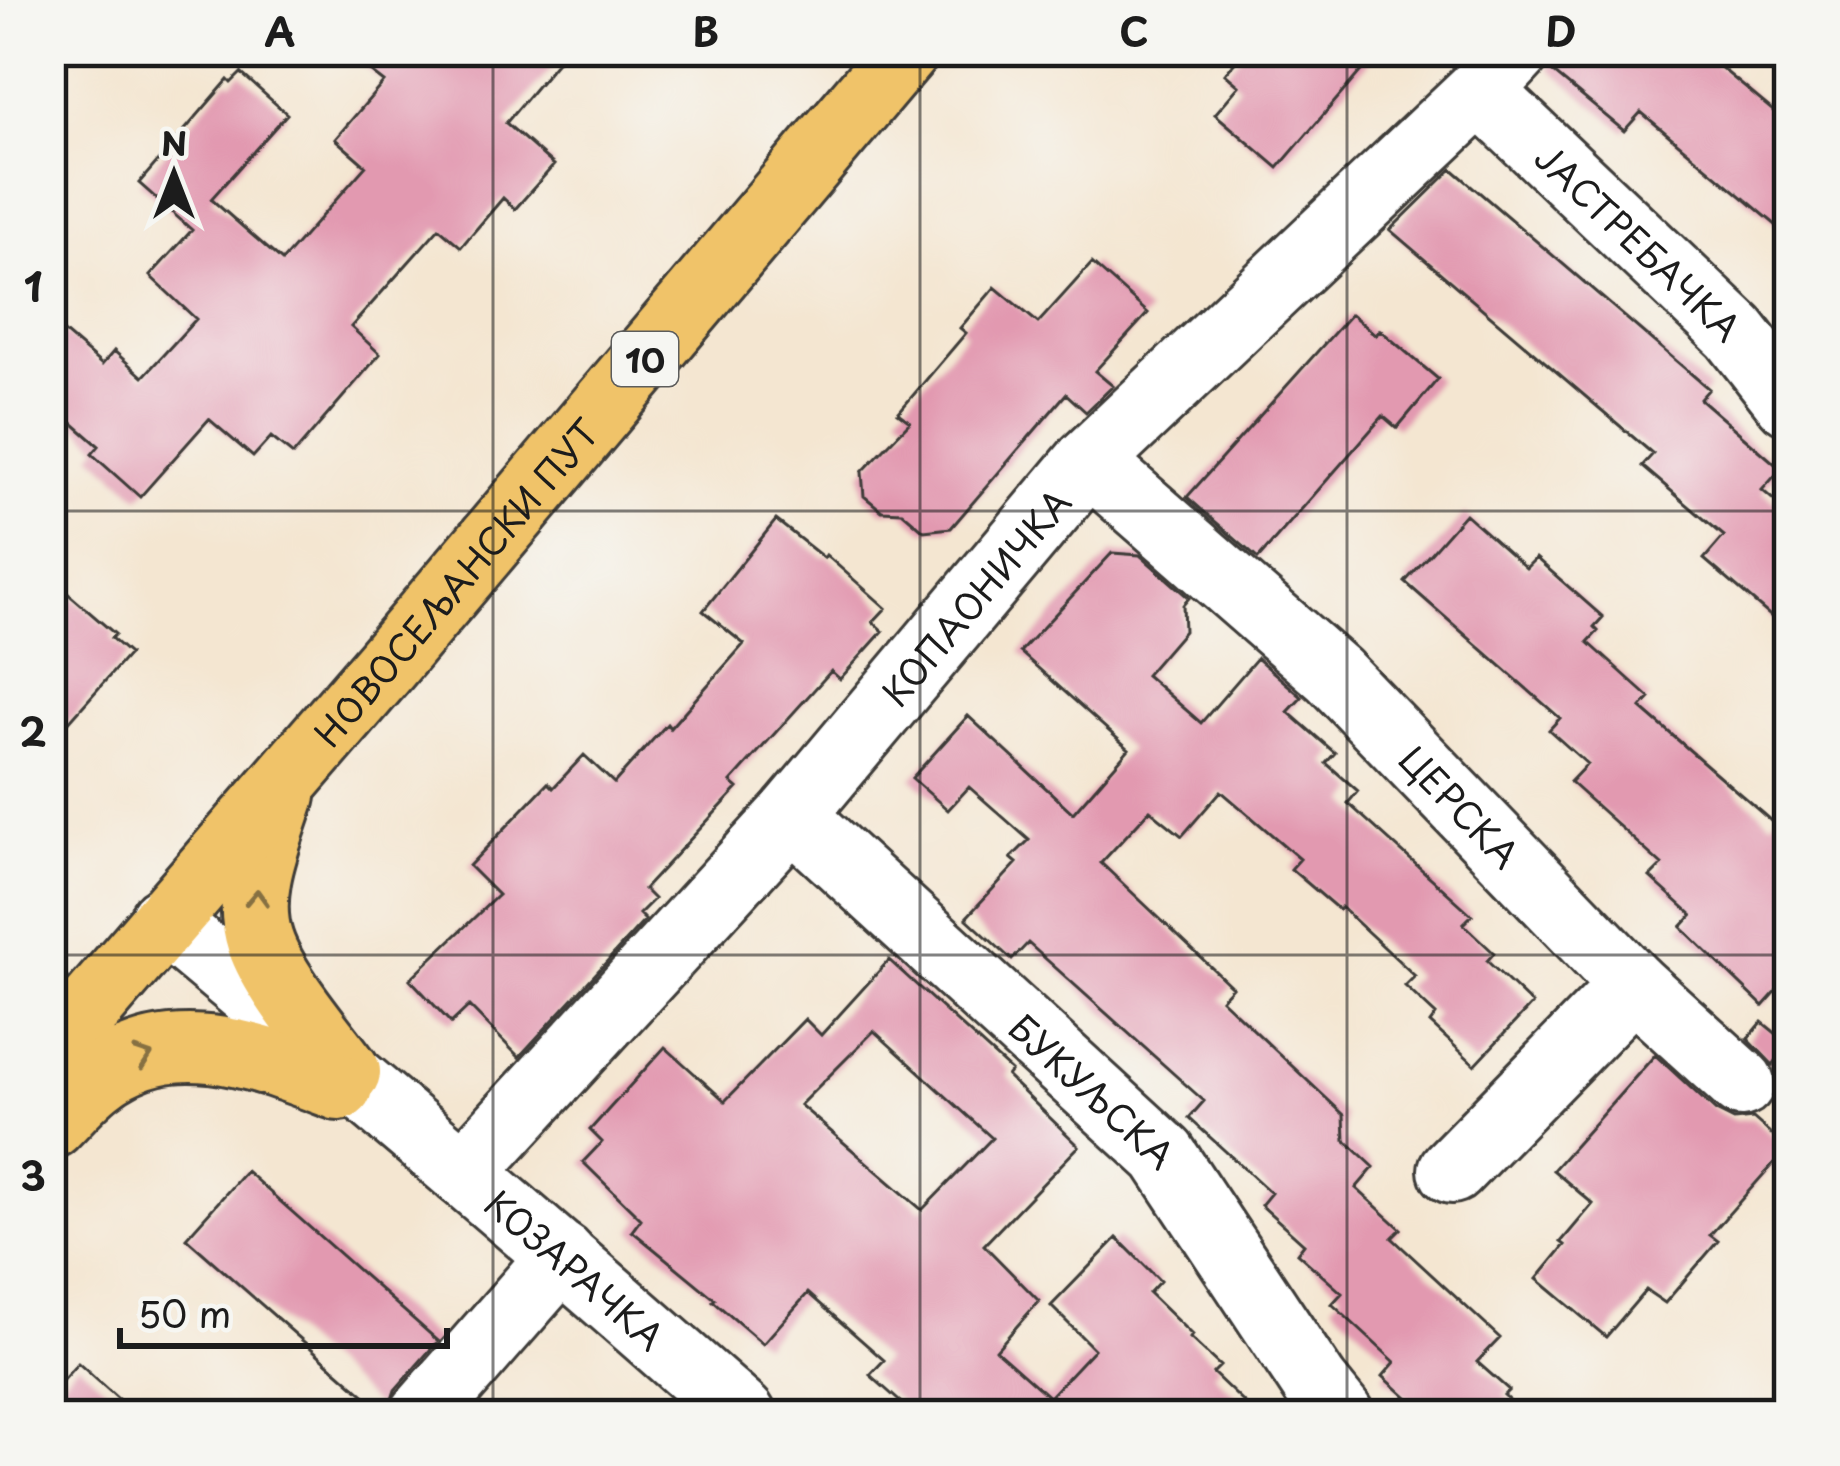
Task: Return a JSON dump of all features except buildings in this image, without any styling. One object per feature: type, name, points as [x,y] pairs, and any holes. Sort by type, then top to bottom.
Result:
[{"type":"main road","name":"НОВОСЕЉАНСКИ ПУТ","points":[[51,1053],[905,51]]},
{"type":"main road","points":[[289,775],[259,871],[256,916],[260,942],[343,1080]]},
{"type":"main road","points":[[51,1125],[99,1078],[122,1064],[186,1047],[259,1057],[343,1080]]},
{"type":"street","name":"ЈАСТРЕБАЧКА","points":[[1499,71],[1735,333],[1789,402]]},
{"type":"street","name":"КОПАОНИЧКА","points":[[463,1173],[792,815],[1089,460],[1499,71]]},
{"type":"street","name":"ЦЕРСКА","points":[[1089,460],[1334,675],[1633,985],[1741,1083]]},
{"type":"street","name":"БУКУЉСКА","points":[[792,815],[1163,1155],[1340,1415]]},
{"type":"street","name":"КОЗАРАЧКА","points":[[152,933],[463,1173],[742,1415]]},
{"type":"street","points":[[1452,1170],[1633,985]]},
{"type":"street","points":[[423,1415],[562,1256]]}]
